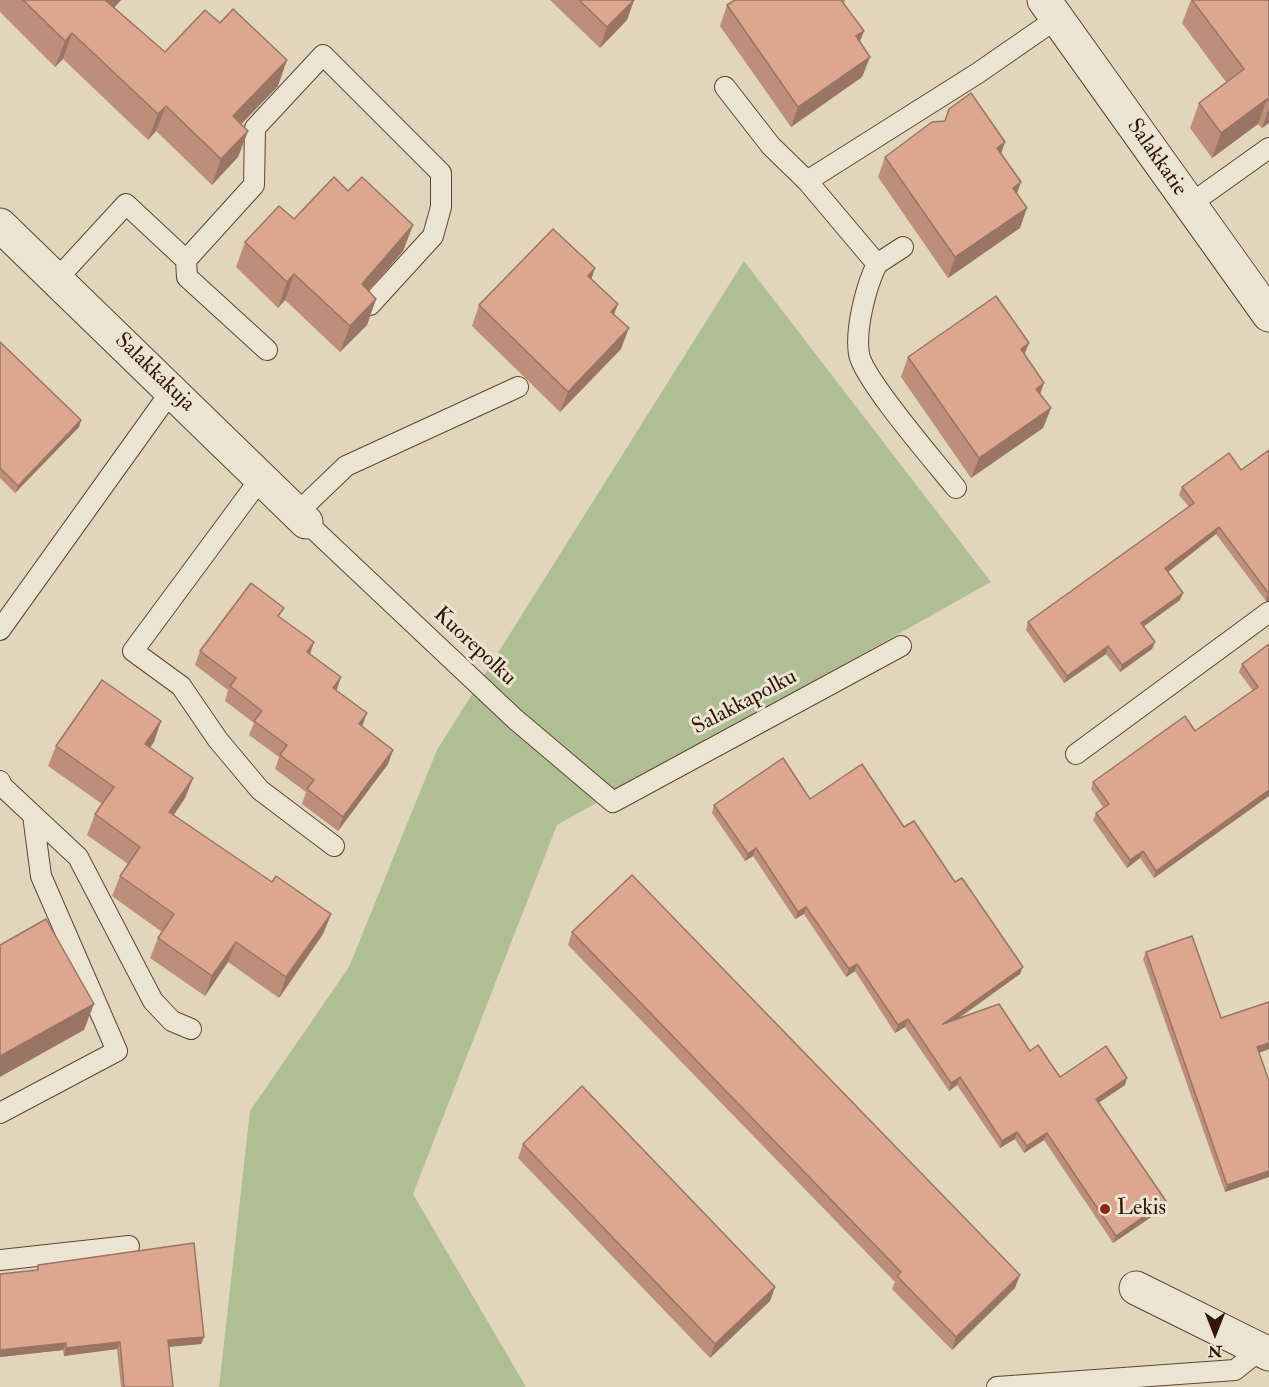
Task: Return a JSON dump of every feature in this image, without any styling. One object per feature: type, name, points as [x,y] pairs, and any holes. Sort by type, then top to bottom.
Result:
[{"type":"street","name":"Salakkatie","points":[[1050,9],[1269,315]]},
{"type":"street","name":"Salakkakuja","points":[[0,225],[302,517]]},
{"type":"street","points":[[1136,1288],[1265,1352]]},
{"type":"lane","points":[[807,182],[916,113],[1050,9]]},
{"type":"lane","points":[[186,260],[255,185],[255,128],[322,55],[441,173],[441,207],[433,236],[370,304]]},
{"type":"lane","points":[[725,87],[771,146],[807,182],[877,264]]},
{"type":"lane","points":[[916,113],[930,132]]},
{"type":"lane","points":[[1189,205],[1269,148]]},
{"type":"lane","points":[[57,279],[126,204],[186,260],[187,277],[267,350]]},
{"type":"lane","points":[[903,247],[877,264],[866,286],[859,354],[871,380],[956,488]]},
{"type":"lane","points":[[302,517],[346,466],[518,387]]},
{"type":"lane","points":[[0,630],[172,390]]},
{"type":"lane","points":[[261,478],[133,651],[181,686],[218,740],[260,790],[334,846]]},
{"type":"lane","name":"Kuorepolku","points":[[302,517],[515,719],[613,802]]},
{"type":"lane","points":[[1076,754],[1269,612]]},
{"type":"lane","name":"Salakkapolku","points":[[613,802],[901,646]]},
{"type":"lane","points":[[0,781],[2,786],[78,856],[153,1000],[172,1021],[191,1029]]},
{"type":"lane","points":[[0,1113],[117,1051],[41,876],[33,815]]},
{"type":"lane","points":[[0,1260],[129,1246]]},
{"type":"lane","points":[[997,1387],[1235,1370],[1265,1352]]},
{"type":"green space","points":[[744,261],[991,582],[557,825],[413,1194],[526,1387],[219,1387],[250,1111],[349,967],[437,750]]},
{"type":"building","points":[[23,0],[105,0],[165,52],[205,10],[220,23],[233,9],[287,60],[233,116],[248,131],[221,159],[166,106],[158,114],[72,33],[65,41]]},
{"type":"building","points":[[579,0],[634,0],[607,27]]},
{"type":"building","points":[[735,0],[841,0],[864,31],[856,36],[870,57],[798,107],[727,5]]},
{"type":"building","points":[[1192,0],[1269,0],[1269,101],[1267,99],[1221,133],[1199,103],[1244,69]]},
{"type":"building","points":[[971,93],[1005,142],[997,148],[1021,182],[1013,188],[1027,208],[955,257],[885,157],[932,122],[945,121],[949,109]]},
{"type":"building","points":[[334,177],[348,191],[362,177],[413,225],[362,284],[376,299],[350,326],[294,274],[287,282],[245,242],[279,206],[294,219]]},
{"type":"building","points":[[553,229],[595,268],[588,276],[618,304],[611,312],[629,328],[568,392],[479,305]]},
{"type":"building","points":[[996,296],[1029,343],[1021,349],[1044,383],[1036,389],[1051,408],[979,458],[908,357]]},
{"type":"building","points":[[0,342],[81,420],[18,486],[0,468]]},
{"type":"building","points":[[1269,450],[1269,594],[1219,527],[1165,568],[1183,593],[1141,623],[1155,642],[1122,665],[1108,646],[1067,676],[1028,622],[1194,503],[1182,487],[1229,453],[1241,470]]},
{"type":"building","points":[[251,583],[284,608],[278,616],[314,642],[307,652],[341,677],[333,688],[367,713],[359,724],[393,750],[343,817],[307,789],[314,780],[280,755],[287,745],[254,721],[262,711],[230,686],[236,678],[200,651]]},
{"type":"building","points":[[1269,644],[1269,790],[1156,871],[1143,851],[1130,860],[1096,813],[1109,804],[1093,782],[1185,716],[1195,731],[1258,687],[1242,664]]},
{"type":"building","points":[[102,680],[161,721],[145,744],[193,778],[169,812],[272,882],[276,876],[331,914],[286,977],[236,942],[212,976],[158,938],[174,914],[120,876],[140,847],[95,814],[114,787],[56,746]]},
{"type":"building","points":[[783,758],[810,799],[862,764],[904,827],[914,821],[955,882],[962,878],[1023,967],[943,1024],[999,1004],[1030,1051],[1038,1045],[1060,1077],[1106,1046],[1127,1078],[1096,1099],[1166,1201],[1116,1236],[1047,1133],[1027,1146],[1017,1132],[1002,1141],[960,1077],[951,1083],[908,1019],[898,1025],[857,964],[849,969],[806,907],[798,912],[756,848],[748,854],[714,805]]},
{"type":"building","points":[[632,875],[1020,1275],[956,1337],[897,1276],[901,1272],[572,932]]},
{"type":"building","points":[[46,919],[94,1004],[0,1056],[0,945]]},
{"type":"building","points":[[1192,936],[1221,1018],[1269,1002],[1269,1043],[1257,1047],[1269,1081],[1269,1171],[1227,1185],[1146,952]]},
{"type":"building","points":[[582,1086],[775,1287],[715,1344],[523,1144]]},
{"type":"building","points":[[194,1243],[204,1337],[168,1340],[173,1387],[124,1387],[120,1342],[66,1348],[66,1343],[0,1350],[0,1274],[38,1270],[38,1265]]},
{"type":"place","name":"Lekis","points":[[1105,1209]]}]
